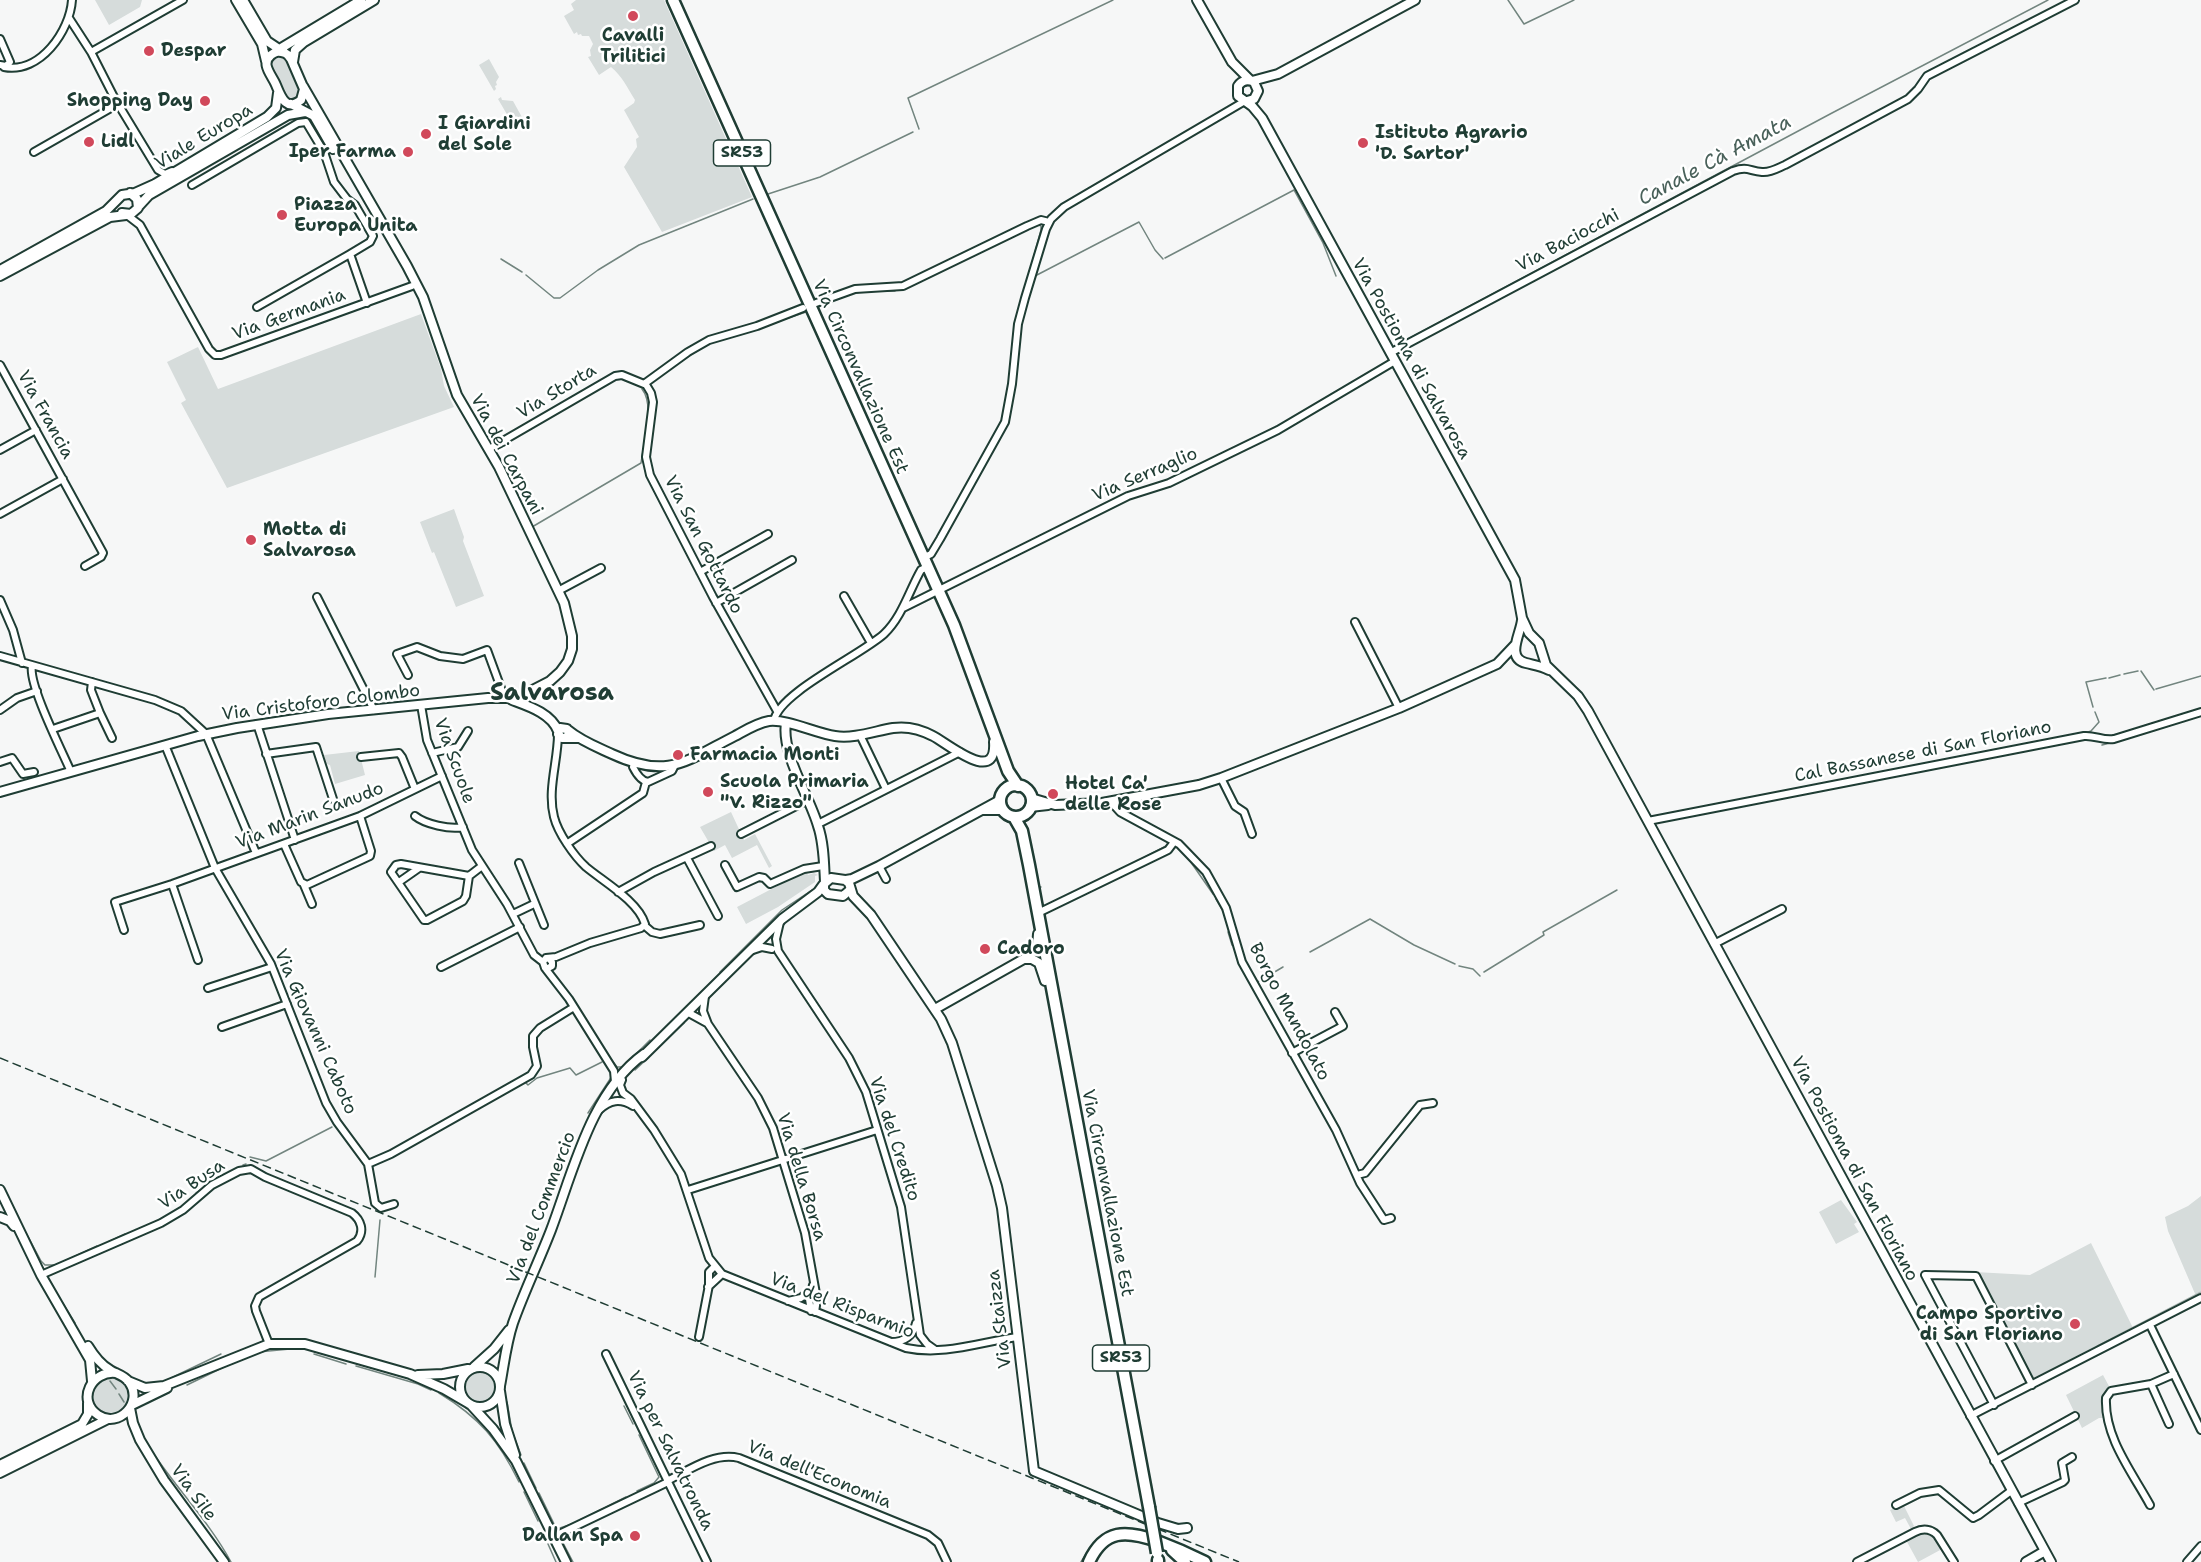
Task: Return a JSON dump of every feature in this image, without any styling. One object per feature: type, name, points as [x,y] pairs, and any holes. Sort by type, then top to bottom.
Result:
[{"type":"main road","name":"Via Circonvallazione Est","points":[[673,0],[962,645],[1013,786]]},
{"type":"main road","points":[[1013,786],[1026,790],[1029,806],[1022,831],[1014,817],[1001,805],[1004,791],[1013,786]]},
{"type":"main road","points":[[1014,817],[1029,806]]},
{"type":"main road","name":"Via Circonvallazione Est","points":[[1022,831],[1158,1556]]},
{"type":"main road","points":[[1089,1562],[1101,1543],[1119,1534],[1137,1535],[1158,1556],[1205,1562]]},
{"type":"main road","points":[[1158,1556],[1176,1553],[1185,1562]]},
{"type":"street","points":[[2,66],[14,68],[39,57],[51,48],[63,33],[69,18],[72,0]]},
{"type":"street","points":[[92,52],[183,0]]},
{"type":"street","points":[[236,0],[263,46],[267,69],[278,93]]},
{"type":"street","points":[[243,0],[269,43],[280,51]]},
{"type":"street","points":[[269,43],[279,45],[294,39],[361,0]]},
{"type":"street","points":[[293,66],[293,54],[302,43],[374,0]]},
{"type":"street","points":[[1197,0],[1232,62],[1257,86],[1258,94]]},
{"type":"street","points":[[1232,108],[1238,90],[1244,81],[1278,74],[1415,0]]},
{"type":"street","name":"Via Baciocchi","points":[[1390,353],[1733,171],[1746,167],[1762,172],[1785,165],[1908,99],[1927,76],[2075,0]]},
{"type":"street","points":[[69,18],[92,52],[118,104],[159,170],[168,173],[206,153]]},
{"type":"street","points":[[0,39],[9,58],[14,63],[24,64]]},
{"type":"street","points":[[266,62],[269,57],[294,39]]},
{"type":"street","name":"Via dei Carpani","points":[[280,51],[290,57],[303,86],[407,266],[435,331]]},
{"type":"street","points":[[2,66],[9,64],[9,58]]},
{"type":"street","points":[[1232,62],[1238,90],[1246,101]]},
{"type":"street","points":[[774,721],[777,711],[799,691],[887,631],[903,608],[925,562],[1005,422],[1011,395],[1021,313],[1049,222],[1064,207],[1222,117],[1232,108],[1254,99],[1278,74]]},
{"type":"street","points":[[294,104],[303,96],[303,86]]},
{"type":"street","name":"Via dei Carpani","points":[[278,93],[282,101],[294,104],[316,119],[385,239],[428,307],[459,398],[489,449],[558,591],[571,626],[571,651],[560,672],[525,700]]},
{"type":"street","name":"Viale Europa","points":[[0,270],[106,211],[122,195],[142,190],[272,114],[278,103],[278,93]]},
{"type":"street","name":"Via Postioma di Salvarosa","points":[[1258,94],[1262,118]]},
{"type":"street","name":"Via Postioma di Salvarosa","points":[[1246,101],[1262,118],[1515,580],[1522,618],[1539,644],[1540,651],[1551,671],[1583,703],[1648,821]]},
{"type":"street","points":[[34,152],[118,104]]},
{"type":"street","name":"Viale Europa","points":[[288,115],[294,104]]},
{"type":"street","name":"Viale Europa","points":[[0,276],[110,217],[133,213],[149,195],[288,115],[308,112]]},
{"type":"street","points":[[192,185],[298,123],[306,122],[324,152],[334,182],[347,199],[355,205],[373,236],[370,242],[256,307]]},
{"type":"street","points":[[142,190],[156,180],[159,170]]},
{"type":"street","points":[[130,194],[138,199],[138,207]]},
{"type":"street","points":[[118,200],[119,209],[127,215]]},
{"type":"street","name":"Via Germania","points":[[138,207],[140,225],[209,349],[215,355],[221,355],[367,303],[413,283]]},
{"type":"street","name":"Via Germania","points":[[127,215],[140,225]]},
{"type":"street","points":[[816,303],[855,289],[903,286],[1027,226],[1041,220],[1049,222]]},
{"type":"street","name":"Via dei Carpani","points":[[385,239],[391,243],[407,266]]},
{"type":"street","points":[[350,254],[367,303]]},
{"type":"street","points":[[645,383],[709,340],[757,326],[803,308]]},
{"type":"street","name":"Via Serraglio","points":[[903,608],[1128,496],[1169,483],[1284,427],[1395,361]]},
{"type":"street","name":"Via Francia","points":[[0,365],[103,553],[85,566]]},
{"type":"street","name":"Via Storta","points":[[489,449],[615,376],[622,375],[641,384],[645,383]]},
{"type":"street","name":"Via San Gottardo","points":[[645,383],[653,402],[646,454],[647,469],[716,603],[777,711]]},
{"type":"street","points":[[0,450],[36,430]]},
{"type":"street","name":"Via Francia","points":[[0,514],[63,479]]},
{"type":"street","points":[[700,572],[768,534]]},
{"type":"street","points":[[716,603],[792,560]]},
{"type":"street","points":[[558,591],[601,568]]},
{"type":"street","points":[[844,596],[871,644]]},
{"type":"street","points":[[317,597],[374,710]]},
{"type":"street","points":[[0,600],[15,636],[22,663]]},
{"type":"street","name":"Via Postioma di Salvarosa","points":[[1516,643],[1522,618]]},
{"type":"street","points":[[1355,622],[1399,708]]},
{"type":"street","points":[[1497,664],[1524,637],[1533,638]]},
{"type":"street","points":[[1516,643],[1516,656],[1526,663]]},
{"type":"street","points":[[408,675],[397,654],[417,647],[440,656],[463,659],[487,650],[508,699]]},
{"type":"street","points":[[1029,806],[1111,801],[1200,785],[1399,708],[1497,664],[1526,663],[1537,659],[1540,651]]},
{"type":"street","points":[[0,656],[174,706],[206,734],[256,853]]},
{"type":"street","name":"Via Postioma di Salvarosa","points":[[1526,663],[1551,671]]},
{"type":"street","points":[[32,666],[31,674],[37,691],[71,772]]},
{"type":"street","points":[[92,682],[91,690],[111,738]]},
{"type":"street","points":[[0,711],[17,698],[37,691]]},
{"type":"street","name":"Via Cristoforo Colombo","points":[[0,792],[206,734],[310,716],[421,705],[508,699],[525,700],[564,733]]},
{"type":"street","name":"Via Scuole","points":[[421,705],[425,733],[432,753],[474,854],[513,914],[534,955],[548,964],[574,1007]]},
{"type":"street","points":[[53,729],[100,712]]},
{"type":"street","name":"Cal Bassanese di San Floriano","points":[[1648,821],[2084,736],[2094,735],[2107,740],[2114,739],[2201,712]]},
{"type":"street","points":[[700,926],[660,933],[652,932],[618,892],[584,864],[568,843],[556,825],[552,810],[557,751],[564,733],[634,763],[653,767],[675,765],[695,758],[758,725],[774,721],[834,736],[860,735],[899,727],[911,728],[932,735],[970,759],[981,761],[993,755],[995,750],[993,729]]},
{"type":"street","points":[[786,723],[787,741],[798,777],[818,824],[824,890],[828,894],[856,899]]},
{"type":"street","points":[[256,724],[295,840]]},
{"type":"street","points":[[432,753],[458,747],[468,731]]},
{"type":"street","points":[[860,735],[886,789]]},
{"type":"street","name":"Via Giovanni Caboto","points":[[165,746],[214,868],[272,966],[327,1103],[337,1122],[368,1164]]},
{"type":"street","points":[[266,754],[316,747],[333,800]]},
{"type":"street","points":[[818,824],[960,752]]},
{"type":"street","name":"Via Marin Sanudo","points":[[362,757],[400,753],[415,789]]},
{"type":"street","points":[[0,762],[12,758],[23,774],[34,772]]},
{"type":"street","points":[[634,763],[634,769],[646,782]]},
{"type":"street","points":[[646,782],[655,780],[673,770],[675,765]]},
{"type":"street","name":"Via Marin Sanudo","points":[[124,930],[115,902],[172,884],[360,816],[442,776]]},
{"type":"street","points":[[1221,778],[1235,806],[1244,812],[1252,834]]},
{"type":"street","points":[[568,843],[643,793],[646,782]]},
{"type":"street","points":[[741,834],[808,800]]},
{"type":"street","name":"Borgo Mandolato","points":[[1111,801],[1120,812],[1174,842],[1193,857],[1206,872],[1226,908],[1242,962],[1340,1138],[1360,1183],[1384,1220],[1391,1218]]},
{"type":"street","points":[[843,896],[860,875],[981,810],[1001,805]]},
{"type":"street","points":[[304,885],[369,857],[370,851],[360,816]]},
{"type":"street","name":"Via Scuole","points":[[415,816],[429,823],[463,827]]},
{"type":"street","name":"Via Postioma di San Floriano","points":[[1648,821],[2051,1562]]},
{"type":"street","points":[[1038,913],[1168,850],[1174,842]]},
{"type":"street","points":[[284,844],[312,904]]},
{"type":"street","points":[[618,892],[654,872],[711,846]]},
{"type":"street","points":[[687,858],[718,916]]},
{"type":"street","points":[[519,863],[544,925]]},
{"type":"street","points":[[469,876],[396,865],[391,872],[424,920],[427,920],[464,901],[469,876],[482,866]]},
{"type":"street","points":[[726,865],[737,887],[759,877],[764,878],[770,885],[804,869],[823,866]]},
{"type":"street","points":[[823,866],[827,873],[849,886]]},
{"type":"street","points":[[879,866],[886,879]]},
{"type":"street","points":[[399,882],[419,868]]},
{"type":"street","points":[[824,884],[830,878],[836,879]]},
{"type":"street","points":[[172,884],[198,960]]},
{"type":"street","name":"Via del Commercio","points":[[618,1081],[766,934],[811,898],[824,884]]},
{"type":"street","name":"Via Staizza","points":[[849,886],[935,1009],[952,1043],[999,1192],[1035,1473],[1158,1523],[1178,1529],[1187,1528]]},
{"type":"street","name":"Via del Commercio","points":[[811,898],[828,894]]},
{"type":"street","points":[[935,1009],[1034,952],[1038,944],[1032,905],[1035,897]]},
{"type":"street","points":[[513,914],[534,904]]},
{"type":"street","points":[[1714,944],[1782,909]]},
{"type":"street","points":[[774,945],[782,919]]},
{"type":"street","points":[[548,964],[590,942],[645,926]]},
{"type":"street","points":[[441,967],[521,929]]},
{"type":"street","points":[[766,934],[774,945]]},
{"type":"street","points":[[747,953],[774,945]]},
{"type":"street","name":"Via del Credito","points":[[774,945],[856,1069],[866,1092],[904,1222],[920,1335],[920,1344],[915,1350]]},
{"type":"street","points":[[1024,959],[1036,961],[1042,966],[1048,990],[1055,1004]]},
{"type":"street","points":[[208,988],[272,966]]},
{"type":"street","name":"Via della Borsa","points":[[706,993],[703,1005],[709,1026],[764,1108],[783,1160],[803,1225],[817,1299],[813,1312]]},
{"type":"street","points":[[222,1027],[286,1004]]},
{"type":"street","points":[[394,1204],[381,1208],[375,1203],[368,1164],[392,1154],[531,1075],[537,1066],[533,1036],[540,1028],[574,1007],[615,1074],[623,1093],[631,1099],[659,1137],[682,1177],[708,1258],[714,1267],[725,1276],[708,1288]]},
{"type":"street","points":[[689,1010],[698,1009],[704,1015]]},
{"type":"street","name":"Via della Borsa","points":[[689,1010],[709,1026]]},
{"type":"street","points":[[1292,1053],[1343,1026],[1335,1012]]},
{"type":"street","name":"Via del Commercio","points":[[518,1465],[506,1427],[500,1387],[506,1348],[513,1323],[551,1230],[576,1157],[601,1108],[624,1071],[644,1054]]},
{"type":"street","points":[[610,1066],[619,1072],[624,1071]]},
{"type":"street","points":[[601,1108],[608,1103],[619,1101],[628,1103],[638,1110]]},
{"type":"street","points":[[1357,1176],[1365,1173],[1420,1105],[1433,1104]]},
{"type":"street","points":[[688,1190],[877,1130]]},
{"type":"street","name":"Via Busa","points":[[41,1275],[161,1223],[183,1210],[212,1185],[246,1169],[251,1169],[352,1213],[357,1218],[361,1230],[357,1241],[259,1297],[256,1302],[256,1311],[269,1344]]},
{"type":"street","points":[[0,1190],[41,1275],[90,1360],[92,1381],[88,1391],[88,1414],[82,1424],[0,1465]]},
{"type":"street","points":[[0,1197],[14,1226]]},
{"type":"street","points":[[0,1217],[10,1221],[24,1241]]},
{"type":"street","points":[[699,1337],[710,1272],[714,1267]]},
{"type":"street","points":[[1994,1405],[1925,1275],[1976,1276],[2032,1386]]},
{"type":"street","name":"Via del Risparmio","points":[[725,1276],[915,1350],[938,1351],[1017,1337]]},
{"type":"street","name":"Via della Borsa","points":[[813,1281],[809,1303],[813,1312]]},
{"type":"street","points":[[784,1300],[798,1299],[811,1290]]},
{"type":"street","points":[[1970,1416],[2201,1298]]},
{"type":"street","points":[[890,1342],[903,1341],[911,1334],[917,1320]]},
{"type":"street","name":"Via del Commercio","points":[[472,1368],[494,1349],[513,1323]]},
{"type":"street","points":[[2151,1325],[2201,1430]]},
{"type":"street","points":[[73,1329],[99,1362],[128,1381],[148,1388],[173,1384]]},
{"type":"street","points":[[911,1334],[915,1350]]},
{"type":"street","points":[[920,1335],[928,1346],[938,1351]]},
{"type":"street","points":[[0,1473],[111,1418],[122,1416],[131,1406],[173,1384],[269,1344],[305,1344],[320,1347],[410,1374],[470,1404],[482,1407],[492,1403],[500,1387],[497,1377],[485,1367],[440,1375],[410,1374]]},
{"type":"street","name":"Via per Salvatronda","points":[[606,1354],[707,1562]]},
{"type":"street","points":[[472,1368],[463,1375],[461,1395],[493,1428],[518,1465],[566,1562]]},
{"type":"street","points":[[92,1381],[101,1374],[116,1373]]},
{"type":"street","points":[[2150,1505],[2114,1442],[2108,1424],[2106,1398],[2111,1391],[2151,1384],[2174,1374]]},
{"type":"street","points":[[128,1381],[134,1394],[131,1406]]},
{"type":"street","points":[[2151,1384],[2169,1424]]},
{"type":"street","points":[[88,1402],[96,1413],[111,1418]]},
{"type":"street","name":"Via Sile","points":[[131,1406],[133,1423],[140,1440]]},
{"type":"street","points":[[1995,1461],[2075,1416]]},
{"type":"street","name":"Via Sile","points":[[111,1418],[128,1425],[140,1440],[174,1495],[224,1562]]},
{"type":"street","name":"Via dell'Economia","points":[[553,1537],[715,1458],[726,1456],[739,1458],[926,1534],[938,1543],[947,1562]]},
{"type":"street","points":[[2018,1503],[2063,1482],[2065,1480],[2062,1463],[2072,1457]]},
{"type":"street","points":[[1896,1505],[1920,1493],[1939,1490],[1973,1518],[2012,1491]]},
{"type":"street","points":[[1857,1562],[1923,1529],[1934,1532],[1954,1562]]},
{"type":"street","points":[[2187,1562],[2201,1546]]},
{"type":"street","points":[[2026,1562],[2045,1551]]},
{"type":"shaded area","points":[[95,0],[142,0],[140,7],[109,25]]},
{"type":"shaded area","points":[[576,0],[664,0],[752,197],[662,232],[624,167],[637,147],[636,139],[639,137],[624,110],[635,100],[611,67],[599,75],[588,57],[591,56],[590,50],[593,44],[589,36],[578,35],[577,32],[574,34],[564,16],[574,10],[571,4]]},
{"type":"shaded area","points":[[279,55],[288,60],[301,90],[295,99],[288,100],[274,77],[270,62]]},
{"type":"shaded area","points":[[489,59],[499,77],[494,91],[479,65]]},
{"type":"shaded area","points":[[501,97],[502,100],[513,101],[523,119],[512,123],[498,99]]},
{"type":"shaded area","points":[[421,314],[441,369],[444,386],[454,407],[227,488],[181,403],[186,400],[167,362],[198,347],[218,389]]},
{"type":"shaded area","points":[[454,509],[464,537],[463,541],[484,596],[456,607],[420,522]]},
{"type":"shaded area","points":[[359,751],[365,775],[335,784],[330,765],[326,764],[324,755]]},
{"type":"shaded area","points":[[731,812],[744,840],[755,834],[772,866],[769,868],[757,845],[732,858],[725,845],[714,851],[700,827]]},
{"type":"shaded area","points":[[806,871],[808,875],[814,873],[818,875],[815,876],[815,882],[778,907],[746,924],[737,907]]},
{"type":"shaded area","points":[[2201,1196],[2201,1293],[2196,1296],[2168,1231],[2165,1217],[2188,1206]]},
{"type":"shaded area","points":[[1841,1200],[1857,1222],[1854,1224],[1859,1232],[1836,1244],[1819,1212]]},
{"type":"shaded area","points":[[2091,1243],[2133,1328],[2033,1380],[1975,1272],[2030,1275]]},
{"type":"shaded area","points":[[480,1372],[491,1376],[495,1387],[491,1398],[480,1402],[469,1398],[465,1387],[469,1376]]},
{"type":"shaded area","points":[[2103,1375],[2110,1388],[2102,1397],[2103,1418],[2082,1428],[2066,1395]]},
{"type":"shaded area","points":[[111,1376],[118,1377],[124,1382],[129,1388],[129,1402],[124,1408],[118,1413],[111,1414],[104,1413],[98,1408],[93,1402],[92,1395],[93,1388],[98,1382],[104,1377]]},
{"type":"shaded area","points":[[1903,1504],[1914,1526],[1911,1529],[1905,1518],[1896,1522],[1890,1510]]},
{"type":"shaded area","points":[[1923,1533],[1933,1537],[1942,1549],[1918,1562],[1906,1540]]},
{"type":"waterway","points":[[919,129],[908,98],[1113,0]]},
{"type":"waterway","points":[[1508,0],[1524,24],[1574,0]]},
{"type":"waterway","name":"Canale Cà Amata","points":[[1395,346],[2048,0]]},
{"type":"waterway","points":[[765,195],[820,177],[913,132]]},
{"type":"waterway","name":"Canale Cà Amata","points":[[1165,258],[1294,190],[1323,243],[1336,276]]},
{"type":"waterway","points":[[526,275],[554,298],[560,298],[598,270],[639,245],[753,199]]},
{"type":"waterway","name":"Canale Cà Amata","points":[[1035,276],[1139,222],[1155,250],[1163,259]]},
{"type":"waterway","name":"Canale Cà Amata","points":[[1030,270],[1041,230],[1041,226],[1037,224]]},
{"type":"waterway","points":[[501,259],[522,272]]},
{"type":"waterway","name":"Canale Cà Amata","points":[[902,290],[949,267]]},
{"type":"waterway","name":"Canale Cà Amata","points":[[1349,285],[1385,352]]},
{"type":"waterway","name":"Canale Cà Amata","points":[[869,291],[895,291]]},
{"type":"waterway","name":"Canale Cà Amata","points":[[848,294],[861,292]]},
{"type":"waterway","name":"Canale Cà Amata","points":[[817,308],[827,302]]},
{"type":"waterway","name":"Canale Cà Amata","points":[[767,325],[806,312]]},
{"type":"waterway","name":"Canale Cà Amata","points":[[675,365],[711,342]]},
{"type":"waterway","name":"Canale Cà Amata","points":[[532,527],[641,463],[648,414],[648,404],[642,389]]},
{"type":"waterway","points":[[2124,674],[2138,671]]},
{"type":"waterway","points":[[2141,671],[2154,690]]},
{"type":"waterway","points":[[2109,678],[2120,675]]},
{"type":"waterway","points":[[2156,689],[2201,676]]},
{"type":"waterway","points":[[2093,707],[2086,682],[2106,678]]},
{"type":"waterway","points":[[2085,733],[2091,731],[2099,722],[2095,712]]},
{"type":"waterway","points":[[2102,745],[2118,741]]},
{"type":"waterway","points":[[1655,823],[1672,820]]},
{"type":"waterway","points":[[1124,868],[1166,846],[1169,842]]},
{"type":"waterway","points":[[1188,858],[1213,894]]},
{"type":"waterway","points":[[720,972],[782,910],[812,890]]},
{"type":"waterway","points":[[1484,972],[1544,935],[1543,932],[1617,890]]},
{"type":"waterway","points":[[1216,899],[1223,911]]},
{"type":"waterway","points":[[1225,916],[1227,923]]},
{"type":"waterway","points":[[1310,952],[1370,919],[1414,945],[1455,964]]},
{"type":"waterway","points":[[1228,932],[1232,945]]},
{"type":"waterway","points":[[1247,963],[1252,973]]},
{"type":"waterway","points":[[1459,966],[1473,969],[1480,976]]},
{"type":"waterway","points":[[1256,983],[1283,967]]},
{"type":"waterway","points":[[656,1050],[684,1023]]},
{"type":"waterway","points":[[610,1058],[617,1067],[623,1067],[650,1040]]},
{"type":"waterway","points":[[635,1070],[648,1058]]},
{"type":"waterway","points":[[525,1082],[528,1085],[537,1078],[570,1068],[576,1075],[602,1062]]},
{"type":"waterway","points":[[588,1113],[612,1076]]},
{"type":"waterway","points":[[250,1157],[266,1161],[332,1127]]},
{"type":"waterway","points":[[221,1177],[233,1171]]},
{"type":"waterway","points":[[196,1193],[209,1184]]},
{"type":"waterway","points":[[16,1214],[45,1265],[56,1265],[97,1246]]},
{"type":"waterway","points":[[375,1277],[380,1220]]},
{"type":"waterway","points":[[108,1242],[125,1234]]},
{"type":"waterway","points":[[49,1279],[55,1290]]},
{"type":"waterway","points":[[2099,1347],[2201,1294]]},
{"type":"waterway","points":[[62,1302],[75,1323]]},
{"type":"waterway","points":[[258,1352],[290,1349]]},
{"type":"waterway","points":[[171,1378],[221,1354]]},
{"type":"waterway","points":[[314,1354],[346,1364]]},
{"type":"waterway","points":[[187,1385],[230,1364]]},
{"type":"waterway","points":[[356,1366],[431,1390]]},
{"type":"waterway","points":[[110,1381],[116,1389]]},
{"type":"waterway","points":[[439,1393],[466,1411],[487,1431],[504,1454],[519,1482]]},
{"type":"waterway","points":[[119,1394],[124,1402]]},
{"type":"waterway","points":[[507,1402],[512,1431],[521,1455]]},
{"type":"waterway","points":[[624,1406],[633,1424]]},
{"type":"waterway","points":[[637,1491],[654,1483],[659,1477],[639,1435]]},
{"type":"waterway","points":[[153,1453],[231,1562]]},
{"type":"waterway","points":[[524,1463],[536,1488]]},
{"type":"waterway","points":[[524,1492],[538,1521]]},
{"type":"waterway","points":[[539,1493],[557,1530]]},
{"type":"waterway","points":[[580,1520],[626,1497]]},
{"type":"waterway","points":[[557,1529],[572,1524]]},
{"type":"waterway","points":[[1081,1562],[1098,1539],[1109,1532],[1123,1528]]},
{"type":"waterway","points":[[561,1539],[573,1562]]},
{"type":"waterway","points":[[548,1544],[556,1562]]},
{"type":"railway","points":[[0,1058],[1145,1524]]},
{"type":"railway","points":[[1158,1529],[1239,1562]]},
{"type":"place","name":"Cavalli Trilitici","points":[[633,16]]},
{"type":"place","name":"Despar","points":[[149,51]]},
{"type":"place","name":"Shopping Day","points":[[205,101]]},
{"type":"place","name":"I Giardini del Sole","points":[[426,134]]},
{"type":"place","name":"Lidl","points":[[89,142]]},
{"type":"place","name":"Istituto Agrario 'D. Sartor'","points":[[1363,143]]},
{"type":"place","name":"Iper Farma","points":[[408,152]]},
{"type":"place","name":"Piazza Europa Unita","points":[[282,215]]},
{"type":"place","name":"Motta di Salvarosa","points":[[251,540]]},
{"type":"place","name":"Farmacia Monti","points":[[678,755]]},
{"type":"place","name":"Scuola Primaria \"V. Rizzo\"","points":[[708,792]]},
{"type":"place","name":"Hotel Ca' delle Rose","points":[[1053,794]]},
{"type":"place","name":"Cadoro","points":[[985,949]]},
{"type":"place","name":"Campo Sportivo di San Floriano","points":[[2075,1324]]},
{"type":"place","name":"Dallan Spa","points":[[635,1536]]},
{"type":"district","name":"Salvarosa","points":[[552,694]]}]
